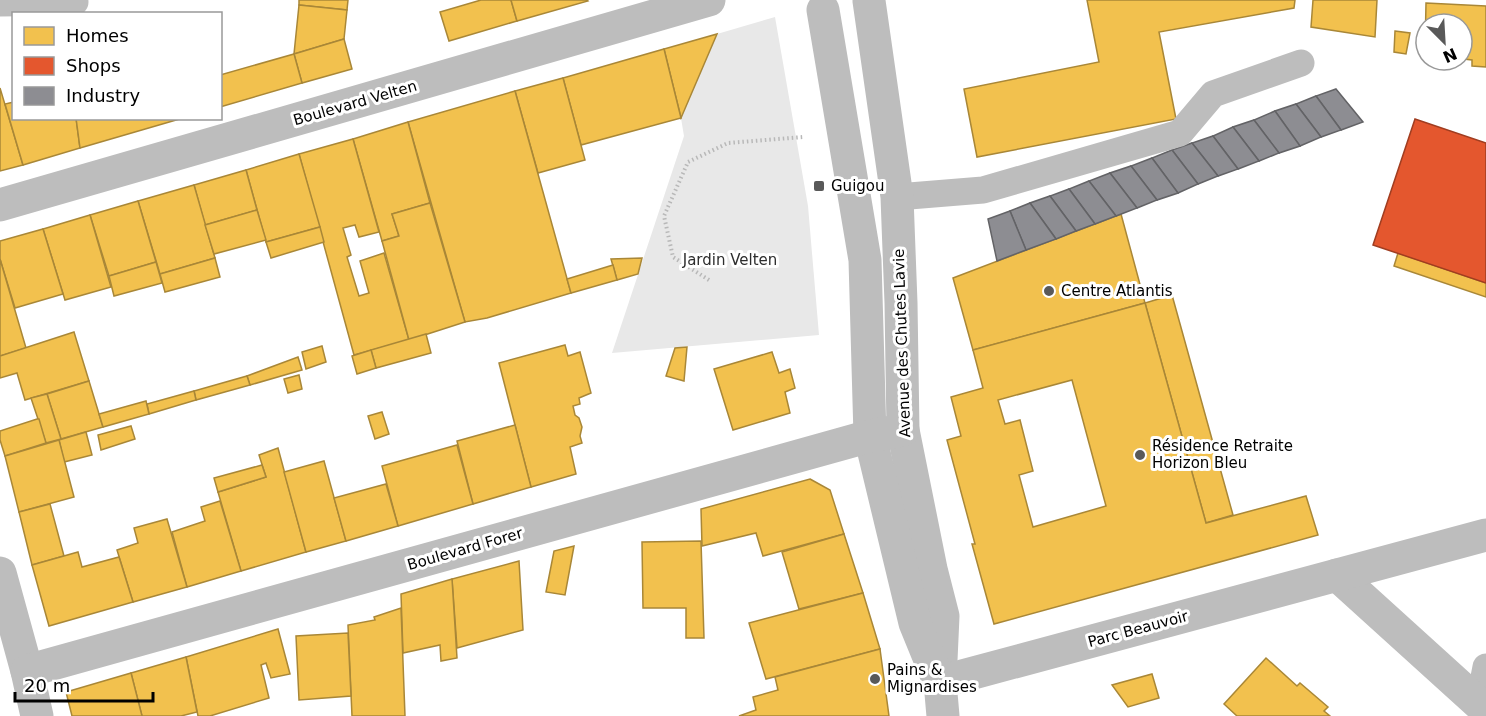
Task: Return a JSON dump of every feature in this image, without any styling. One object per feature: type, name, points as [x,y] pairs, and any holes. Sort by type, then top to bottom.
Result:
[{"type":"street","name":"Boulevard Velten","points":[[0,205],[709,0]]},
{"type":"street","points":[[815,5],[839,12],[855,10],[869,0]]},
{"type":"street","name":"Avenue des Chutes Lavie","points":[[869,0],[897,197],[903,430],[931,569],[943,616],[940,682],[943,716]]},
{"type":"street","name":"Avenue des Chutes Lavie","points":[[815,5],[865,260],[870,436],[915,623],[940,682]]},
{"type":"street","name":"Boulevard Forer","points":[[27,671],[870,436],[903,430]]},
{"type":"street","name":"Parc Beauvoir","points":[[940,682],[1486,535]]},
{"type":"street","points":[[0,573],[37,716]]},
{"type":"street","points":[[1337,575],[1482,707]]},
{"type":"lane","points":[[0,3],[75,2]]},
{"type":"lane","points":[[897,197],[983,190],[1180,134],[1213,94],[1300,63]]},
{"type":"lane","points":[[1482,707],[1486,667]]},
{"type":"path","points":[[709,280],[673,257],[664,216],[688,162],[728,143],[811,136]]},
{"type":"green space","name":"Jardin Velten","points":[[775,17],[808,206],[819,335],[612,353],[684,136],[681,118],[717,34]]},
{"type":"building: Homes","points":[[299,0],[348,0],[347,10],[299,5]]},
{"type":"building: Homes","points":[[481,0],[511,0],[517,21],[449,41],[440,12]]},
{"type":"building: Homes","points":[[511,0],[587,0],[588,1],[517,21]]},
{"type":"building: Homes","points":[[1087,0],[1295,0],[1294,8],[1159,32],[1176,119],[977,157],[964,89],[1099,62]]},
{"type":"building: Homes","points":[[1313,0],[1377,0],[1375,37],[1311,27]]},
{"type":"building: Homes","points":[[1426,3],[1486,6],[1486,67],[1474,66],[1474,12],[1426,12]]},
{"type":"building: Homes","points":[[299,5],[347,10],[344,39],[294,54]]},
{"type":"building: Homes","points":[[1395,31],[1410,33],[1406,54],[1394,52]]},
{"type":"building: Homes","points":[[717,34],[681,118],[664,49]]},
{"type":"building: Homes","points":[[344,39],[352,69],[302,83],[294,54]]},
{"type":"building: Homes","points":[[664,49],[681,118],[581,145],[563,78]]},
{"type":"building: Homes","points":[[294,54],[302,83],[222,106],[222,74]]},
{"type":"building: Homes","points":[[563,78],[585,160],[538,173],[515,91]]},
{"type":"building: Homes","points":[[0,88],[23,165],[0,171]]},
{"type":"building: Homes","points":[[515,91],[571,293],[487,318],[465,322],[408,122]]},
{"type":"building: Homes","points":[[12,102],[12,120],[76,120],[80,148],[23,165],[5,104]]},
{"type":"building: Homes","points":[[76,120],[176,120],[80,148]]},
{"type":"building: Homes","points":[[408,122],[430,203],[392,214],[399,236],[382,241],[353,139]]},
{"type":"building: Homes","points":[[353,139],[379,232],[359,237],[355,225],[343,228],[351,255],[347,257],[359,296],[369,293],[360,261],[384,253],[409,340],[354,355],[299,154]]},
{"type":"building: Homes","points":[[299,154],[320,227],[266,242],[246,170]]},
{"type":"building: Homes","points":[[246,170],[257,210],[205,225],[194,185]]},
{"type":"building: Homes","points":[[194,185],[215,258],[160,274],[138,201]]},
{"type":"building: Homes","points":[[138,201],[156,262],[109,276],[90,215]]},
{"type":"building: Homes","points":[[430,203],[465,322],[409,340],[382,241],[399,236],[392,214]]},
{"type":"building: Homes","points":[[257,210],[266,240],[214,254],[205,225]]},
{"type":"building: Homes","name":"Centre Atlantis","points":[[1121,214],[1145,303],[973,350],[953,278]]},
{"type":"building: Homes","points":[[90,215],[111,287],[65,300],[43,229]]},
{"type":"building: Homes","points":[[320,227],[324,242],[271,258],[266,242]]},
{"type":"building: Homes","points":[[43,229],[63,294],[15,308],[0,259],[0,241]]},
{"type":"building: Homes","points":[[1398,253],[1486,283],[1486,297],[1394,266]]},
{"type":"building: Homes","points":[[215,258],[220,277],[165,292],[160,274]]},
{"type":"building: Homes","points":[[642,258],[638,274],[617,280],[611,259]]},
{"type":"building: Homes","points":[[0,259],[26,348],[0,356]]},
{"type":"building: Homes","points":[[156,262],[162,283],[114,296],[109,276]]},
{"type":"building: Homes","points":[[613,265],[617,280],[571,293],[567,279]]},
{"type":"building: Homes","points":[[1172,295],[1233,515],[1206,523],[1145,303]]},
{"type":"building: Homes","name":"Résidence Retraite Horizon Bleu","points":[[1145,303],[1206,523],[1306,496],[1318,535],[994,624],[947,440],[961,436],[951,397],[983,388],[973,350]],"holes":[[[1072,380],[1106,506],[1033,527],[1019,475],[1033,471],[1020,420],[1005,424],[998,400]]]},
{"type":"building: Homes","points":[[74,332],[89,381],[25,400],[17,373],[0,378],[0,356]]},
{"type":"building: Homes","points":[[426,334],[431,353],[376,368],[371,350]]},
{"type":"building: Homes","points":[[565,345],[568,356],[580,352],[591,393],[579,398],[580,404],[573,406],[582,427],[580,436],[582,443],[570,447],[576,474],[531,487],[499,363]]},
{"type":"building: Homes","points":[[322,346],[326,362],[306,369],[302,352]]},
{"type":"building: Homes","points":[[687,347],[684,381],[666,376],[675,348]]},
{"type":"building: Homes","points":[[371,350],[376,368],[357,374],[352,356]]},
{"type":"building: Homes","points":[[772,352],[779,373],[790,369],[795,388],[785,392],[790,413],[733,430],[714,369]]},
{"type":"building: Homes","points":[[298,357],[302,370],[250,385],[247,376]]},
{"type":"building: Homes","points":[[299,375],[302,389],[288,393],[284,379]]},
{"type":"building: Homes","points":[[247,376],[250,385],[196,400],[194,391]]},
{"type":"building: Homes","points":[[89,381],[103,427],[61,439],[47,394]]},
{"type":"building: Homes","points":[[194,391],[196,400],[149,414],[147,404]]},
{"type":"building: Homes","points":[[47,394],[61,439],[46,443],[31,398]]},
{"type":"building: Homes","points":[[146,401],[149,414],[103,427],[99,414]]},
{"type":"building: Homes","points":[[382,412],[389,434],[375,439],[368,416]]},
{"type":"building: Homes","points":[[39,419],[46,443],[5,456],[0,431]]},
{"type":"building: Homes","points":[[515,425],[531,487],[473,504],[457,441]]},
{"type":"building: Homes","points":[[131,426],[135,439],[101,450],[98,435]]},
{"type":"building: Homes","points":[[86,432],[92,455],[64,462],[59,440]]},
{"type":"building: Homes","points":[[59,440],[74,497],[19,512],[5,456]]},
{"type":"building: Homes","points":[[457,445],[473,504],[398,526],[382,466]]},
{"type":"building: Homes","points":[[278,448],[306,552],[241,571],[218,492],[266,477],[259,455]]},
{"type":"building: Homes","points":[[324,461],[346,541],[306,552],[284,472]]},
{"type":"building: Homes","points":[[262,465],[266,477],[218,492],[214,478]]},
{"type":"building: Homes","points":[[810,479],[830,490],[844,534],[763,556],[756,533],[702,546],[701,509]]},
{"type":"building: Homes","points":[[386,484],[398,526],[346,541],[334,498]]},
{"type":"building: Homes","points":[[220,501],[241,571],[187,587],[172,532],[205,521],[201,507]]},
{"type":"building: Homes","points":[[50,504],[64,556],[32,565],[19,512]]},
{"type":"building: Homes","points":[[167,519],[187,587],[133,602],[117,550],[138,543],[134,528]]},
{"type":"building: Homes","points":[[844,534],[863,593],[799,609],[782,552]]},
{"type":"building: Homes","points":[[701,541],[704,638],[686,638],[686,608],[643,608],[642,542]]},
{"type":"building: Homes","points":[[574,546],[565,595],[546,592],[554,551]]},
{"type":"building: Homes","points":[[78,552],[82,567],[119,557],[133,602],[49,626],[32,565]]},
{"type":"building: Homes","points":[[519,561],[523,630],[457,648],[452,579]]},
{"type":"building: Homes","points":[[452,579],[457,658],[441,661],[440,645],[403,653],[401,594]]},
{"type":"building: Homes","points":[[863,593],[880,649],[766,679],[749,623]]},
{"type":"building: Homes","points":[[401,608],[405,716],[352,716],[348,625],[375,620],[374,617]]},
{"type":"building: Homes","points":[[278,629],[290,674],[271,678],[266,663],[261,665],[269,698],[210,716],[198,716],[186,657]]},
{"type":"building: Homes","points":[[348,633],[351,696],[299,700],[296,636]]},
{"type":"building: Homes","points":[[880,649],[889,716],[739,716],[756,710],[753,697],[778,690],[775,677]]},
{"type":"building: Homes","points":[[186,657],[197,712],[181,716],[142,716],[131,673]]},
{"type":"building: Homes","points":[[1266,658],[1297,686],[1300,683],[1328,707],[1324,711],[1330,716],[1237,716],[1224,704]]},
{"type":"building: Homes","points":[[131,673],[142,716],[72,716],[66,692]]},
{"type":"building: Homes","points":[[1152,674],[1159,698],[1128,707],[1112,685]]},
{"type":"building: Shops","points":[[1415,119],[1486,143],[1486,283],[1373,245]]},
{"type":"building: Industry","points":[[1336,89],[1363,122],[1341,130],[1316,96]]},
{"type":"building: Industry","points":[[1316,96],[1341,130],[1321,137],[1296,104]]},
{"type":"building: Industry","points":[[1296,104],[1321,137],[1300,146],[1275,111]]},
{"type":"building: Industry","points":[[1275,111],[1300,146],[1279,153],[1254,120]]},
{"type":"building: Industry","points":[[1254,120],[1279,153],[1259,161],[1233,127]]},
{"type":"building: Industry","points":[[1233,127],[1259,161],[1238,169],[1213,136]]},
{"type":"building: Industry","points":[[1213,136],[1238,169],[1218,176],[1192,143]]},
{"type":"building: Industry","points":[[1192,143],[1218,176],[1198,184],[1172,150]]},
{"type":"building: Industry","points":[[1172,150],[1198,184],[1178,193],[1152,158]]},
{"type":"building: Industry","points":[[1152,158],[1178,193],[1157,200],[1131,166]]},
{"type":"building: Industry","points":[[1131,166],[1157,200],[1137,208],[1110,173]]},
{"type":"building: Industry","points":[[1110,173],[1137,208],[1116,216],[1089,181]]},
{"type":"building: Industry","points":[[1089,181],[1116,216],[1095,224],[1069,189]]},
{"type":"building: Industry","points":[[1069,189],[1095,224],[1076,231],[1050,196]]},
{"type":"building: Industry","points":[[1050,196],[1076,231],[1056,239],[1030,203]]},
{"type":"building: Industry","points":[[1030,203],[1056,239],[1026,250],[1010,211]]},
{"type":"building: Industry","points":[[1010,211],[1026,250],[997,261],[988,219]]},
{"type":"place","name":"Guigou","points":[[819,186]]},
{"type":"place","name":"Centre Atlantis","points":[[1049,291]]},
{"type":"place","name":"Résidence Retraite Horizon Bleu","points":[[1140,455]]},
{"type":"place","name":"Pains & Mignardises","points":[[875,679]]}]
